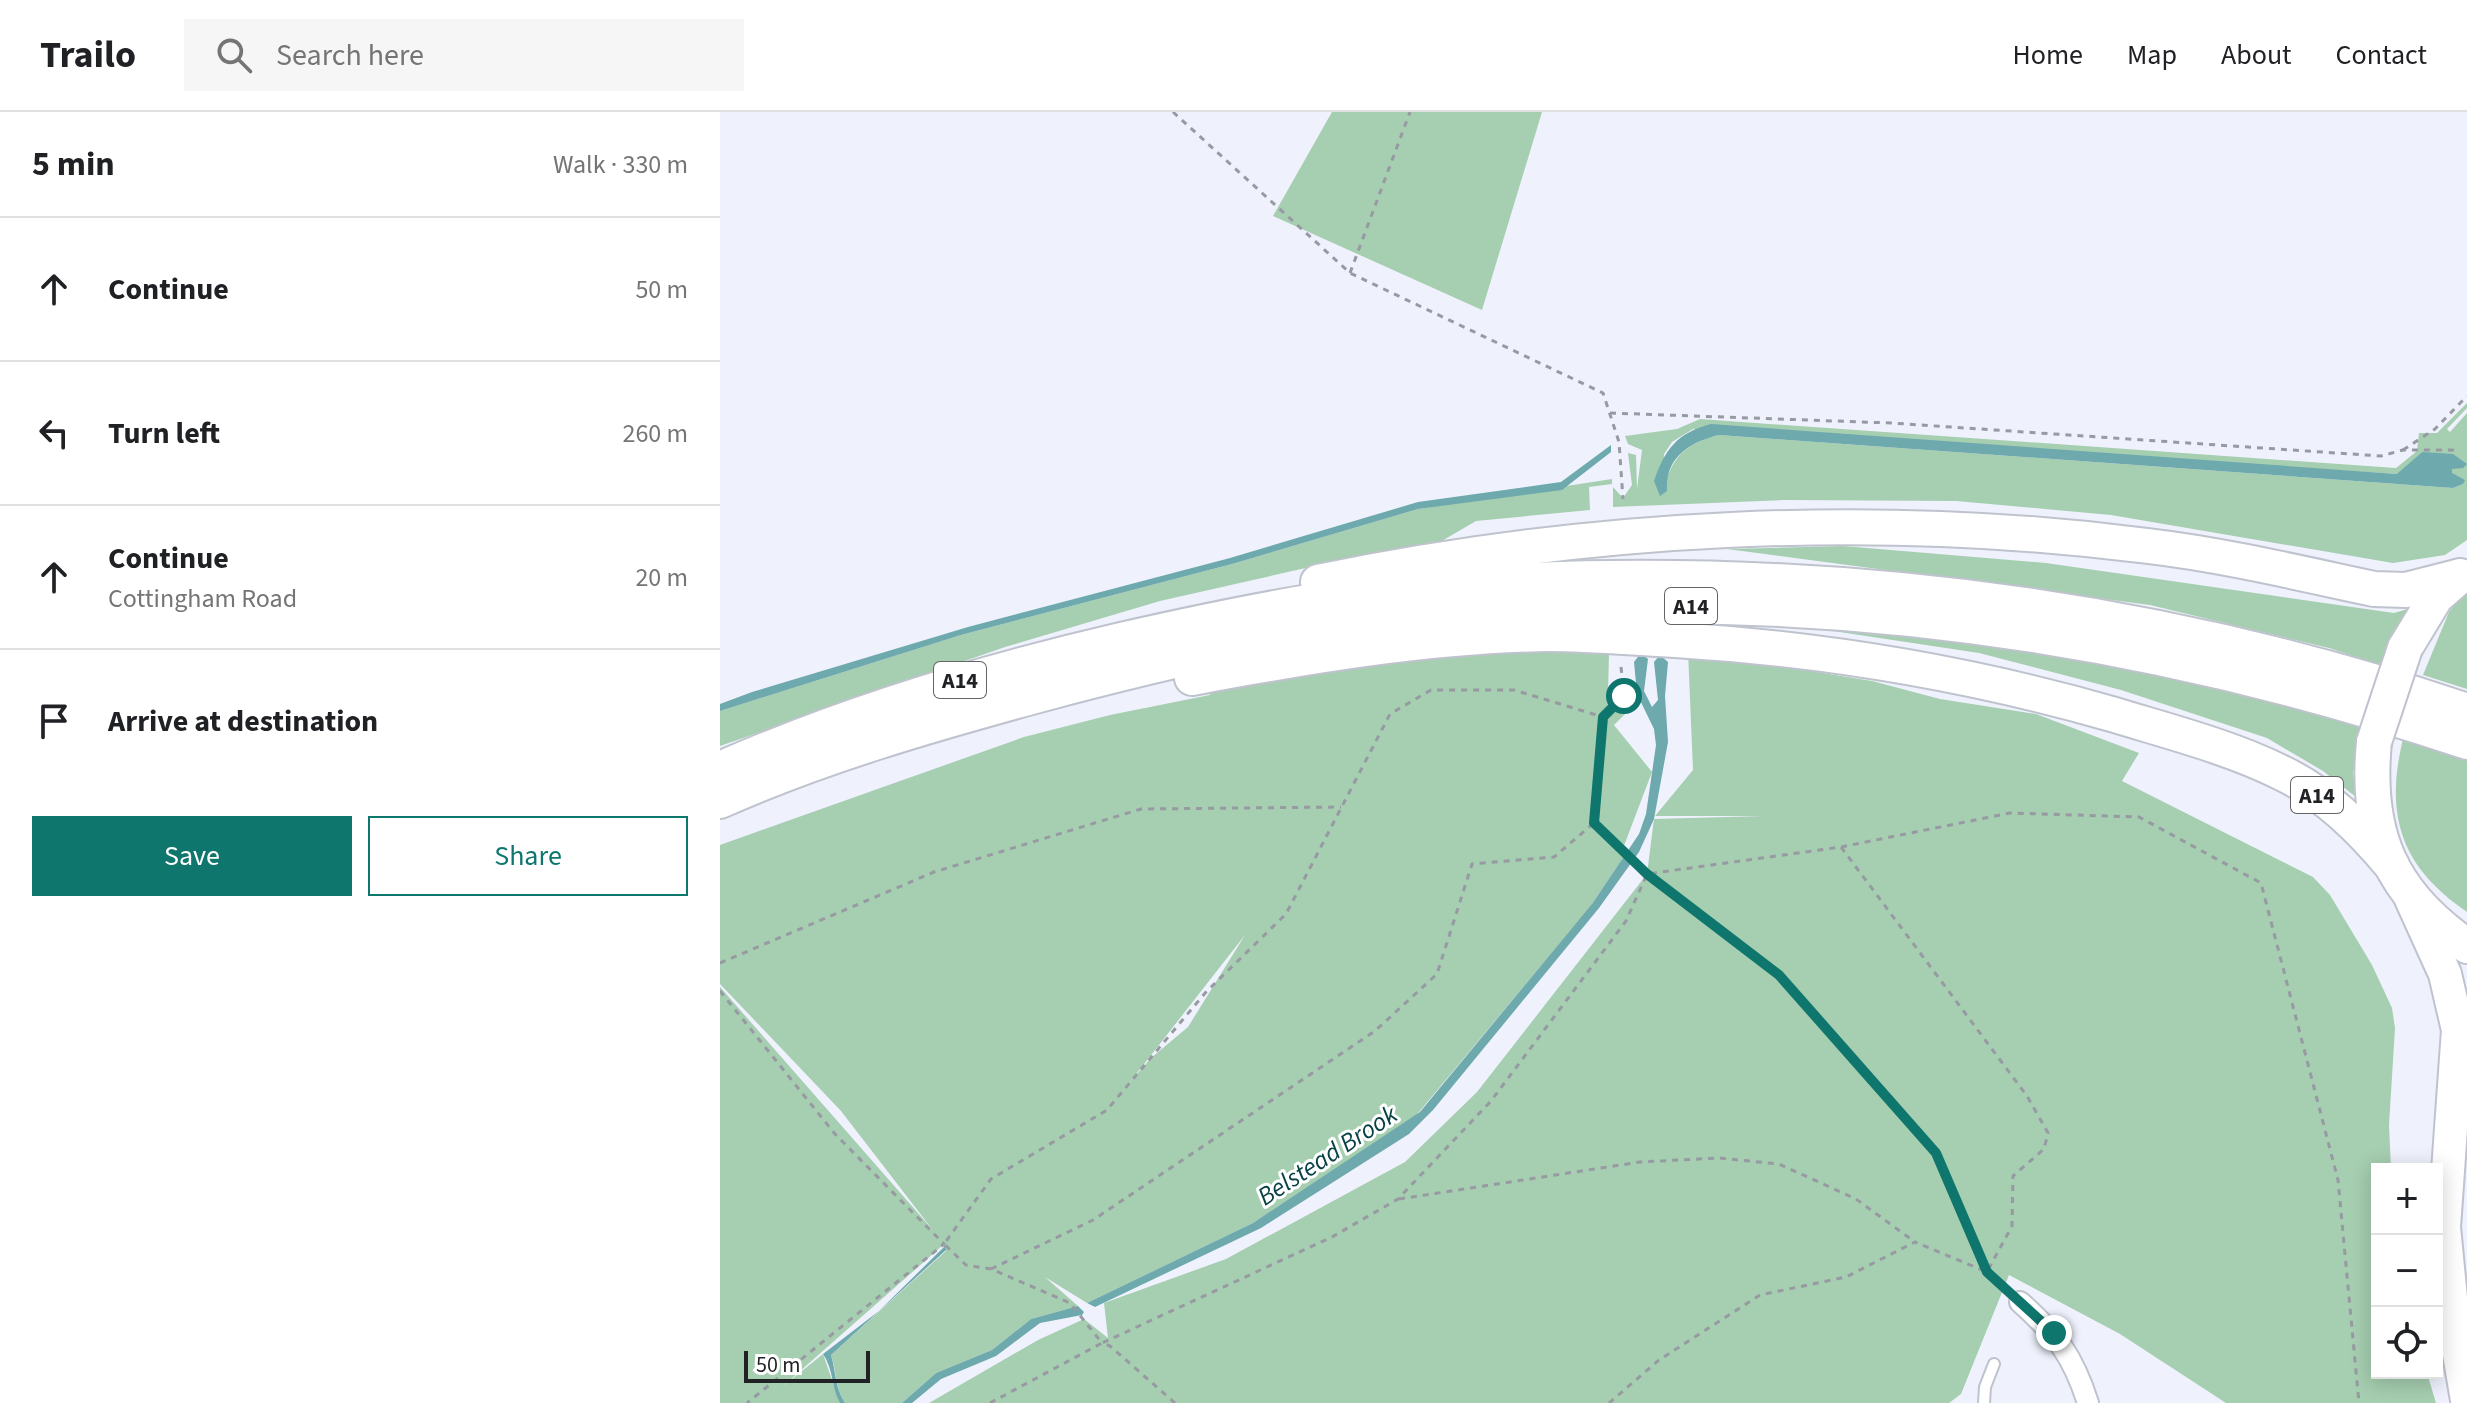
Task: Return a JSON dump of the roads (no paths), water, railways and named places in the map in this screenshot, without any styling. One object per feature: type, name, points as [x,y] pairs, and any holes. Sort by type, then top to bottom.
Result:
[{"type":"highway","name":"A14","points":[[1209,620],[1270,592],[1410,562],[1728,529],[1874,527],[2087,539],[2165,548],[2374,589],[2406,590],[2462,574]]},
{"type":"highway","points":[[2462,574],[2436,597],[2405,648],[2374,742],[2370,785],[2377,825],[2400,880],[2425,916],[2467,946]]},
{"type":"highway","name":"A14","points":[[720,769],[892,702],[997,669],[1209,620],[1322,601],[1481,582],[1664,577],[1927,590],[2142,622],[2381,682],[2467,711]]},
{"type":"highway","name":"A14","points":[[720,801],[913,729],[1158,662],[1260,640],[1485,610],[1695,606],[1808,610],[2018,631],[2196,664],[2374,711],[2467,742]]},
{"type":"highway","name":"A14","points":[[913,729],[967,729],[1096,695],[1285,661],[1493,636],[1608,636],[1760,645],[1846,656],[2014,686],[2156,727],[2257,762],[2284,773],[2361,829],[2400,880]]},
{"type":"main road","points":[[2400,880],[2445,974],[2458,1030],[2444,1227],[2453,1319],[2467,1400]]},
{"type":"street","points":[[2020,1302],[2054,1333],[2076,1365],[2088,1403]]},
{"type":"lane","points":[[1984,1403],[1985,1387],[1994,1364]]},
{"type":"water","points":[[1711,424],[2397,474],[2422,452],[2453,454],[2467,464],[2463,468],[2452,469],[2452,473],[2465,480],[2453,488],[1719,435],[1698,442],[1681,453],[1670,469],[1667,491],[1660,496],[1654,481],[1668,451],[1689,432]]},
{"type":"water","points":[[1611,445],[1611,452],[1562,490],[1418,509],[1232,564],[961,635],[720,711],[720,704],[752,692],[968,627],[1230,558],[1418,502],[1561,482]]},
{"type":"water","points":[[1641,653],[1648,659],[1644,691],[1652,707],[1658,700],[1654,662],[1660,655],[1668,662],[1665,696],[1668,742],[1654,819],[1639,852],[1599,908],[1433,1110],[1409,1134],[1261,1228],[1095,1307],[1087,1303],[1253,1223],[1420,1112],[1592,904],[1639,834],[1646,814],[1656,745],[1654,729],[1637,694],[1634,662]]},
{"type":"water","points":[[945,1246],[946,1250],[831,1355],[837,1386],[845,1403],[840,1403],[823,1354],[879,1311]]},
{"type":"water","points":[[1078,1306],[1084,1312],[1082,1315],[1040,1323],[996,1356],[941,1379],[912,1403],[902,1403],[936,1373],[992,1350],[1031,1319]]},
{"type":"water label","name":"Belstead Brook","points":[[1327,1155]]}]
